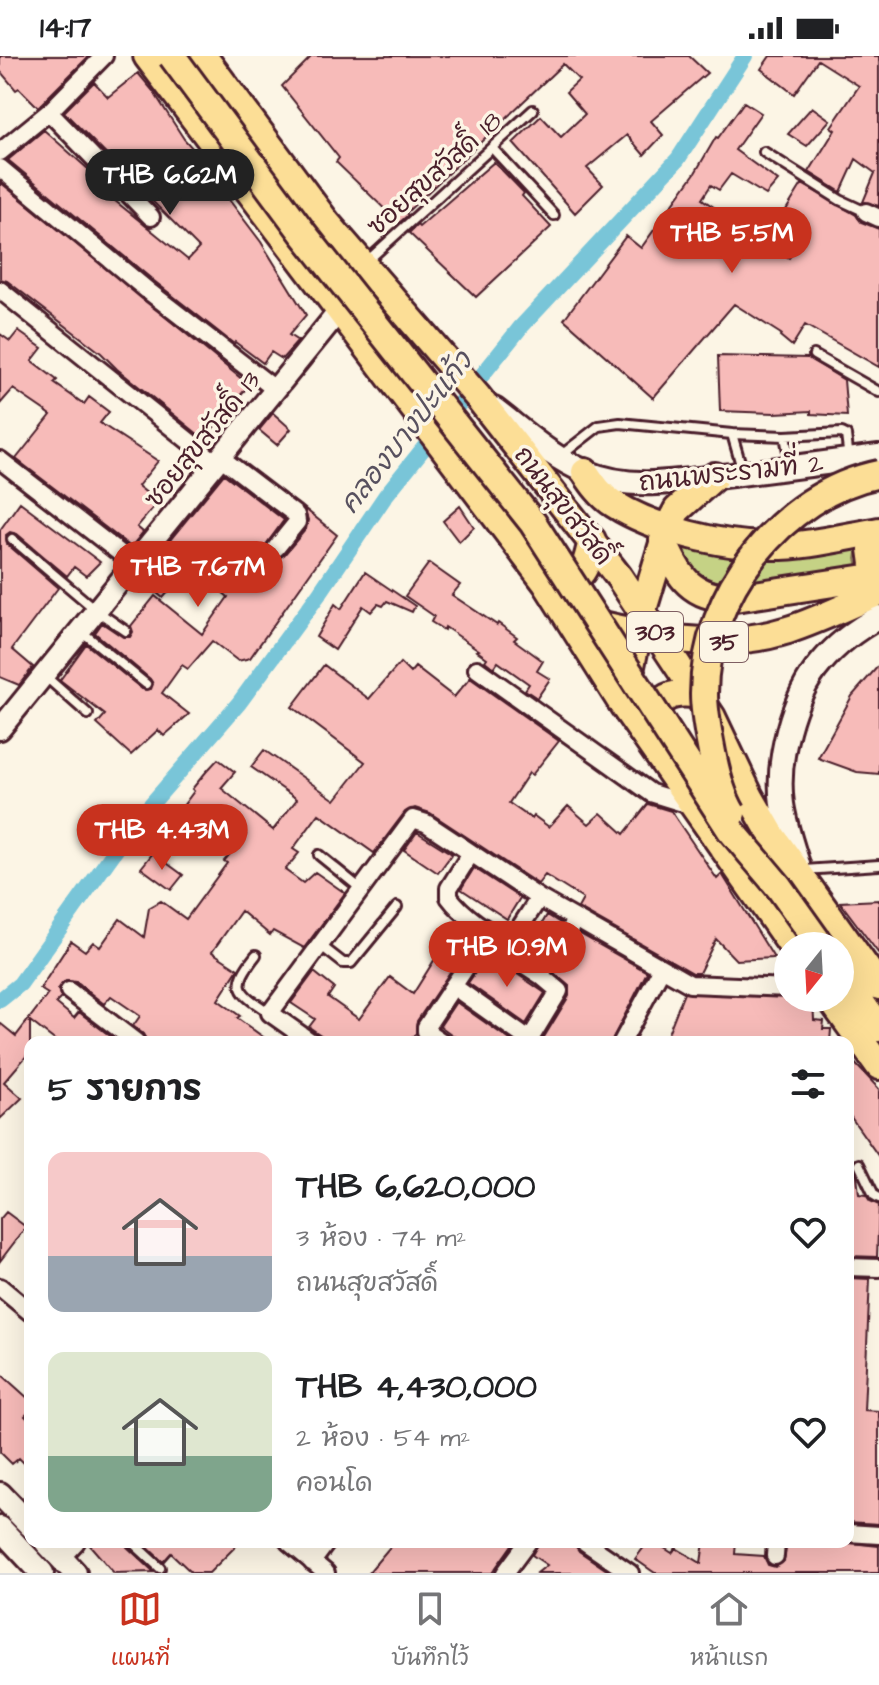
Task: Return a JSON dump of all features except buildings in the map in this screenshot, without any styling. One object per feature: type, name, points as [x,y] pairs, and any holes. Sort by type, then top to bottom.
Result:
[{"type":"main road","name":"303","points":[[147,56],[546,583],[623,705],[782,932]]},
{"type":"main road","points":[[172,56],[303,233],[533,523],[730,829],[822,932]]},
{"type":"main road","name":"ถนนสุขสวัสดิ์","points":[[203,56],[362,265],[477,396],[592,540],[646,628],[712,717],[750,797],[803,878],[827,932]]},
{"type":"main road","name":"ถนนพระรามที่ 2","points":[[477,396],[559,458],[605,479],[636,484],[879,456]]},
{"type":"main road","name":"ถนนพระรามที่ 2","points":[[585,472],[596,489],[613,503],[665,534],[770,547],[879,531]]},
{"type":"main road","points":[[779,887],[729,808],[713,760],[704,691],[711,643],[734,584],[766,541],[819,498],[842,485],[879,474]]},
{"type":"main road","points":[[623,705],[646,628],[665,534],[677,510],[715,476]]},
{"type":"main road","points":[[665,534],[680,576],[700,592],[712,597],[735,598],[879,576]]},
{"type":"main road","points":[[879,538],[872,549],[874,564],[879,569]]},
{"type":"main road","points":[[546,583],[565,583],[578,578],[586,567],[592,540]]},
{"type":"main road","name":"35","points":[[564,610],[581,619],[646,628],[705,643],[758,637],[810,622],[879,592]]},
{"type":"main road","points":[[803,878],[782,804],[783,757],[790,726],[805,688],[819,665],[848,637],[879,617]]},
{"type":"main road","points":[[644,734],[657,705],[669,695],[698,695]]},
{"type":"main road","name":"ถนนสุขสวัสดิ์","points":[[854,963],[879,986]]},
{"type":"main road","points":[[854,993],[879,1028]]},
{"type":"main road","points":[[840,1012],[879,1066]]},
{"type":"main road","points":[[0,1494],[24,1519]]},
{"type":"main road","points":[[0,1528],[32,1569]]},
{"type":"street","points":[[0,152],[49,112],[104,56]]},
{"type":"street","points":[[49,112],[151,217]]},
{"type":"street","points":[[0,168],[147,290],[276,390]]},
{"type":"street","points":[[0,290],[218,459],[296,515],[297,522],[276,548]]},
{"type":"street","name":"ซอยสุขสวัสดิ์ 13","points":[[0,729],[339,311]]},
{"type":"street","points":[[0,460],[134,564]]},
{"type":"street","points":[[477,669],[651,793],[693,806]]},
{"type":"street","points":[[303,1036],[270,1013],[409,822],[417,819],[539,898],[690,984],[774,987]]},
{"type":"street","points":[[471,853],[448,892],[460,908],[496,934],[509,937],[517,932],[539,898]]},
{"type":"street","points":[[540,975],[576,919]]},
{"type":"street","points":[[433,1036],[426,1031],[426,1027],[482,943],[489,942],[559,991],[531,1036]]},
{"type":"street","points":[[625,1036],[661,970]]},
{"type":"street","points":[[453,986],[521,1036]]},
{"type":"street","points":[[69,991],[128,1036]]},
{"type":"street","points":[[854,1267],[879,1268]]},
{"type":"street","points":[[0,1287],[24,1307]]},
{"type":"street","points":[[854,1533],[879,1535]]},
{"type":"street","points":[[296,1548],[326,1573]]},
{"type":"street","points":[[312,1562],[322,1548]]},
{"type":"street","points":[[505,1573],[524,1548]]},
{"type":"street","points":[[594,1548],[630,1573]]},
{"type":"lane","name":"ซอยสุขสวัสดิ์ 18","points":[[362,265],[533,110]]},
{"type":"lane","points":[[492,148],[554,215]]},
{"type":"lane","points":[[764,152],[840,200],[872,215]]},
{"type":"lane","points":[[814,355],[879,392]]},
{"type":"lane","points":[[559,458],[599,426],[620,423],[732,434],[785,436],[842,433],[846,435],[849,460]]},
{"type":"lane","points":[[732,434],[743,473]]},
{"type":"lane","points":[[785,436],[791,468]]},
{"type":"lane","points":[[12,539],[97,611],[126,631]]},
{"type":"lane","points":[[80,631],[146,684]]},
{"type":"lane","points":[[44,675],[88,714]]},
{"type":"lane","points":[[319,855],[361,889]]},
{"type":"lane","points":[[803,878],[879,865]]},
{"type":"lane","points":[[320,945],[343,963],[351,963],[397,907]]},
{"type":"lane","points":[[256,955],[242,973],[240,990],[270,1013]]},
{"type":"lane","points":[[859,1164],[874,1195],[879,1198]]},
{"type":"lane","points":[[138,1548],[160,1568]]},
{"type":"green space","points":[[684,545],[858,547],[858,566],[729,590],[695,575],[685,559]]},
{"type":"waterway","name":"คลองบางปะแก้ว","points":[[0,1000],[20,984],[134,824],[239,703],[319,594],[386,495],[520,328],[678,159],[745,56]]}]
